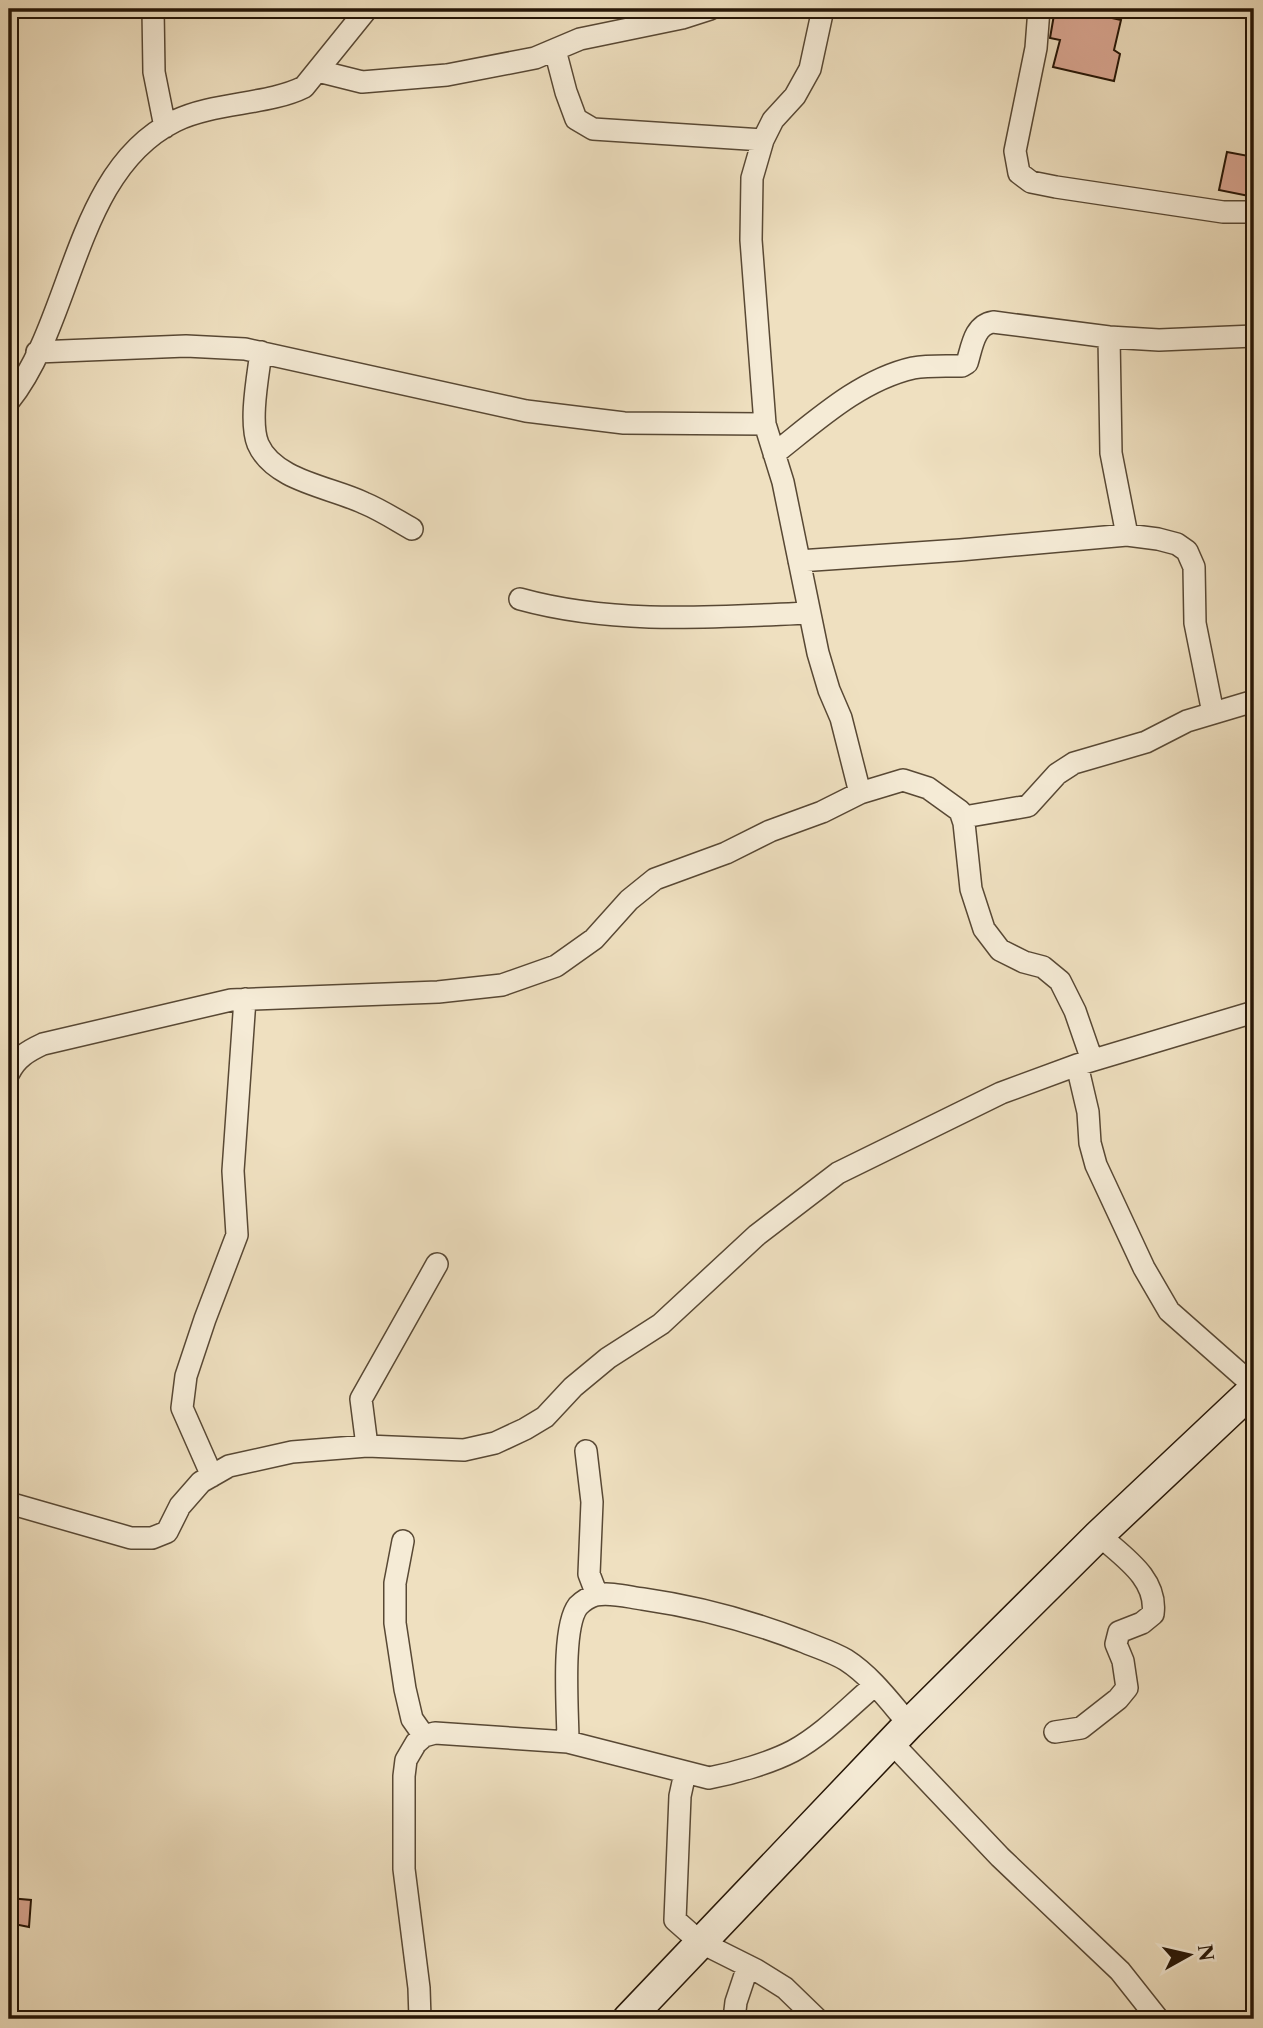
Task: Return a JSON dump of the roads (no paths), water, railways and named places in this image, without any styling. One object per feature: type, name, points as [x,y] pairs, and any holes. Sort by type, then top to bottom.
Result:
[{"type":"street","points":[[153,9],[154,72],[165,127]]},
{"type":"street","points":[[9,401],[37,352],[94,211],[123,163],[145,140],[176,121],[304,87],[366,9]]},
{"type":"street","points":[[318,71],[362,82],[409,79],[497,66],[535,58],[601,33],[682,18],[710,9]]},
{"type":"street","points":[[823,9],[810,69],[796,96],[773,120],[763,140],[751,178],[751,240],[765,424],[783,482],[818,653],[841,719],[860,793]]},
{"type":"street","points":[[1039,9],[1036,48],[1015,152],[1018,173],[1031,182],[1056,187],[1223,212],[1254,212]]},
{"type":"street","points":[[555,50],[576,119],[593,129],[763,140]]},
{"type":"street","points":[[774,454],[859,391],[884,378],[914,368],[962,366],[967,363],[979,328],[985,323],[1159,340],[1210,340],[1254,335]]},
{"type":"street","points":[[1109,337],[1111,453],[1127,535]]},
{"type":"street","points":[[37,352],[186,346],[246,349],[527,411],[624,423],[765,424]]},
{"type":"street","points":[[261,352],[257,389],[257,437],[260,447],[275,467],[291,476],[366,503],[412,529]]},
{"type":"street","points":[[799,561],[960,551],[1127,535],[1177,544],[1187,551],[1194,567],[1195,623],[1213,713]]},
{"type":"street","points":[[520,599],[549,607],[633,617],[809,613]]},
{"type":"street","points":[[964,817],[1028,806],[1057,774],[1074,764],[1146,742],[1187,721],[1254,702]]},
{"type":"street","points":[[9,1073],[24,1053],[43,1044],[231,1000],[439,992],[502,985],[556,966],[594,939],[629,900],[655,879],[726,853],[860,793],[902,780],[928,788],[960,811],[964,817],[971,889],[984,929],[1000,950],[1024,962],[1043,967],[1060,981],[1075,1011],[1084,1063],[1090,1143],[1096,1165],[1144,1268],[1169,1311],[1254,1388],[1099,1535],[901,1734],[628,2019]]},
{"type":"street","points":[[212,1476],[183,1408],[183,1397],[186,1376],[237,1235],[233,1171],[245,999]]},
{"type":"street","points":[[9,1503],[131,1538],[152,1538],[167,1532],[180,1506],[201,1482],[229,1466],[292,1452],[367,1446],[464,1450],[495,1443],[545,1417],[573,1387],[608,1358],[661,1324],[757,1235],[838,1173],[1001,1093],[1084,1063],[1254,1012]]},
{"type":"street","points":[[367,1446],[361,1399],[437,1264]]},
{"type":"street","points":[[586,1451],[592,1502],[589,1574],[597,1595]]},
{"type":"street","points":[[1055,1732],[1081,1728],[1118,1699],[1126,1688],[1123,1661],[1116,1644],[1119,1632],[1142,1623],[1153,1614],[1152,1594],[1140,1572],[1099,1535]]},
{"type":"street","points":[[403,1541],[395,1583],[395,1623],[412,1719],[425,1736]]},
{"type":"street","points":[[568,1742],[568,1639],[572,1616],[587,1598],[597,1595],[612,1594],[680,1603],[759,1624],[846,1660],[875,1685],[901,1734],[1000,1857],[1120,1971],[1158,2019]]},
{"type":"street","points":[[420,2019],[419,1988],[404,1869],[404,1776],[406,1760],[416,1743],[425,1736],[435,1733],[471,1734],[568,1742],[709,1778],[793,1751],[820,1732],[875,1685]]},
{"type":"street","points":[[685,1773],[680,1796],[675,1920],[700,1942],[785,1988],[817,2019]]},
{"type":"street","points":[[734,2019],[736,2002],[748,1966]]}]
